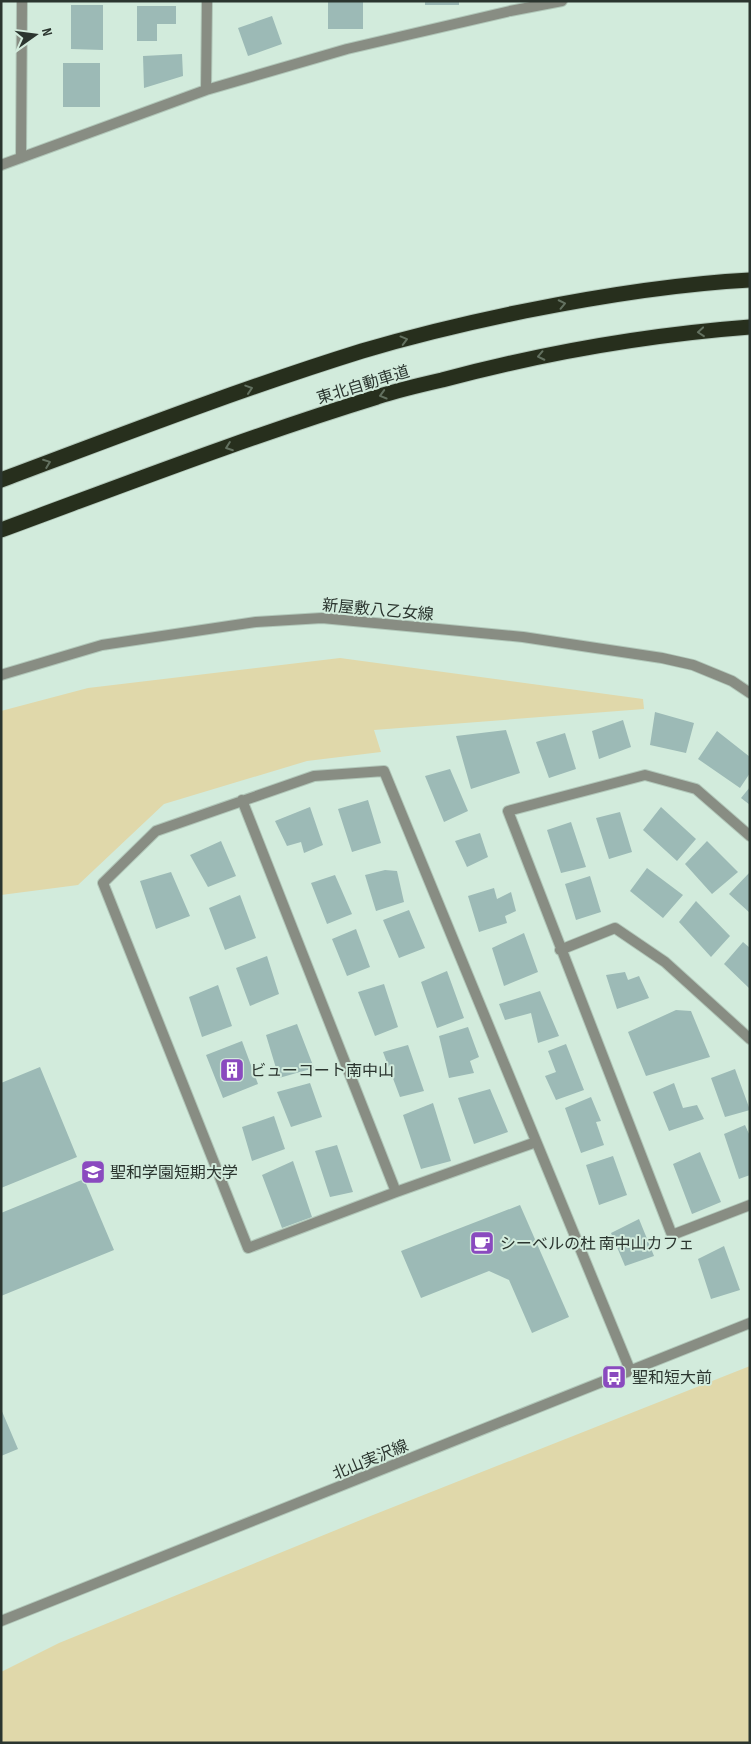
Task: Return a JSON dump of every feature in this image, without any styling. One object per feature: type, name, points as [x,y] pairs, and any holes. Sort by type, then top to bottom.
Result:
[{"type":"highway","name":"東北自動車道","points":[[1,480],[237,393],[363,351],[473,322],[576,301],[651,289],[750,280]]},
{"type":"highway","name":"東北自動車道","points":[[1,530],[256,437],[379,396],[490,367],[582,348],[656,336],[750,328]]},
{"type":"street","points":[[21,158],[22,1]]},
{"type":"street","points":[[206,90],[207,1]]},
{"type":"street","points":[[1,165],[206,90],[347,49],[510,11],[562,1]]},
{"type":"street","name":"新屋敷八乙女線","points":[[1,675],[102,645],[256,622],[322,618],[523,637],[662,658],[693,665],[732,681],[750,693]]},
{"type":"street","points":[[536,1142],[248,1248],[103,883],[156,832],[314,776],[384,771],[630,1370]]},
{"type":"street","points":[[750,836],[696,789],[645,774],[508,811],[560,950],[672,1235],[750,1205]]},
{"type":"street","points":[[242,800],[396,1192]]},
{"type":"street","points":[[560,950],[615,928],[665,962],[750,1039]]},
{"type":"street","name":"北山実沢線","points":[[1,1621],[750,1323]]},
{"type":"shaded area","points":[[340,658],[643,699],[644,709],[374,730],[381,752],[307,761],[164,804],[78,885],[1,895],[1,711],[88,688]]},
{"type":"shaded area","points":[[750,1366],[750,1743],[1,1743],[1,1672],[59,1643],[368,1517]]},
{"type":"building","points":[[328,1],[363,1],[363,29],[328,29]]},
{"type":"building","points":[[425,1],[459,1],[459,5],[425,5]]},
{"type":"building","points":[[71,5],[103,5],[103,50],[71,49]]},
{"type":"building","points":[[137,6],[176,6],[176,24],[157,24],[157,41],[137,41]]},
{"type":"building","points":[[272,16],[282,44],[248,56],[238,28]]},
{"type":"building","points":[[182,54],[183,76],[144,88],[143,56]]},
{"type":"building","points":[[63,63],[100,63],[100,107],[63,107]]},
{"type":"building","points":[[655,712],[694,723],[686,753],[650,745]]},
{"type":"building","points":[[623,720],[631,747],[599,759],[592,731]]},
{"type":"building","points":[[506,730],[520,773],[471,789],[456,736]]},
{"type":"building","points":[[717,731],[750,757],[750,773],[740,788],[698,759]]},
{"type":"building","points":[[565,733],[576,769],[549,778],[536,742]]},
{"type":"building","points":[[450,769],[468,811],[444,822],[425,776]]},
{"type":"building","points":[[750,787],[750,805],[741,798]]},
{"type":"building","points":[[368,800],[381,843],[352,852],[338,809]]},
{"type":"building","points":[[310,807],[323,845],[304,853],[301,842],[287,846],[275,821]]},
{"type":"building","points":[[661,807],[696,839],[677,861],[643,830]]},
{"type":"building","points":[[620,812],[632,852],[609,859],[596,818]]},
{"type":"building","points":[[571,822],[586,867],[561,873],[547,830]]},
{"type":"building","points":[[480,833],[488,857],[467,867],[455,841]]},
{"type":"building","points":[[221,841],[236,876],[208,887],[190,855]]},
{"type":"building","points":[[707,841],[738,872],[712,894],[685,864]]},
{"type":"building","points":[[647,868],[683,895],[663,918],[630,891]]},
{"type":"building","points":[[385,870],[397,871],[404,902],[376,911],[365,875]]},
{"type":"building","points":[[171,872],[190,916],[156,929],[140,881]]},
{"type":"building","points":[[750,872],[750,913],[729,894]]},
{"type":"building","points":[[335,875],[352,914],[327,924],[311,883]]},
{"type":"building","points":[[590,876],[601,912],[576,920],[565,884]]},
{"type":"building","points":[[494,888],[497,899],[511,892],[516,911],[505,916],[507,923],[479,932],[468,896]]},
{"type":"building","points":[[240,895],[256,938],[225,950],[209,908]]},
{"type":"building","points":[[696,901],[730,936],[711,957],[679,922]]},
{"type":"building","points":[[409,910],[425,948],[399,958],[383,920]]},
{"type":"building","points":[[356,929],[370,967],[347,976],[332,939]]},
{"type":"building","points":[[524,933],[538,972],[504,986],[492,948]]},
{"type":"building","points":[[743,942],[750,948],[750,989],[724,964]]},
{"type":"building","points":[[267,956],[279,994],[250,1006],[236,968]]},
{"type":"building","points":[[447,971],[464,1018],[437,1028],[421,982]]},
{"type":"building","points":[[625,972],[628,980],[639,976],[649,998],[617,1009],[606,975]]},
{"type":"building","points":[[384,984],[398,1027],[375,1036],[358,992]]},
{"type":"building","points":[[218,985],[232,1026],[202,1037],[189,997]]},
{"type":"building","points":[[540,991],[559,1036],[538,1043],[531,1013],[505,1020],[499,1004]]},
{"type":"building","points":[[676,1010],[691,1011],[710,1057],[646,1076],[628,1032]]},
{"type":"building","points":[[297,1024],[314,1068],[279,1078],[266,1035]]},
{"type":"building","points":[[468,1027],[479,1057],[470,1061],[474,1073],[449,1078],[439,1036]]},
{"type":"building","name":"ビューコート南中山","points":[[242,1041],[258,1084],[223,1098],[206,1055]]},
{"type":"building","points":[[566,1044],[584,1090],[556,1100],[545,1076],[556,1072],[548,1051]]},
{"type":"building","points":[[408,1045],[424,1091],[400,1097],[383,1052]]},
{"type":"building","points":[[40,1067],[77,1157],[1,1188],[1,1083]]},
{"type":"building","points":[[735,1069],[750,1110],[725,1117],[711,1078]]},
{"type":"building","points":[[310,1083],[322,1117],[291,1127],[277,1092]]},
{"type":"building","points":[[674,1083],[683,1108],[697,1105],[704,1119],[669,1131],[653,1092]]},
{"type":"building","points":[[490,1089],[508,1132],[474,1144],[458,1098]]},
{"type":"building","points":[[591,1097],[601,1121],[596,1122],[604,1145],[581,1153],[565,1108]]},
{"type":"building","points":[[433,1103],[451,1161],[421,1169],[403,1115]]},
{"type":"building","points":[[274,1116],[285,1149],[252,1161],[242,1127]]},
{"type":"building","points":[[745,1125],[750,1136],[750,1175],[739,1179],[724,1134]]},
{"type":"building","points":[[337,1145],[353,1192],[330,1197],[315,1151]]},
{"type":"building","points":[[700,1152],[721,1202],[692,1214],[673,1164]]},
{"type":"building","points":[[613,1156],[627,1195],[599,1205],[586,1165]]},
{"type":"building","points":[[293,1161],[312,1217],[282,1228],[262,1175]]},
{"type":"building","points":[[84,1179],[114,1250],[1,1296],[1,1213]]},
{"type":"building","points":[[520,1205],[569,1317],[532,1333],[509,1280],[489,1271],[421,1298],[401,1251]]},
{"type":"building","points":[[639,1219],[654,1256],[625,1266],[611,1233]]},
{"type":"building","points":[[724,1246],[740,1290],[711,1299],[698,1259]]},
{"type":"building","points":[[1,1409],[18,1449],[1,1456]]},
{"type":"place","name":"ビューコート南中山","points":[[232,1070]]},
{"type":"place","name":"聖和学園短期大学","points":[[93,1172]]},
{"type":"place","name":"シーベルの杜 南中山カフェ","points":[[482,1243]]},
{"type":"place","name":"聖和短大前","points":[[614,1377]]}]
